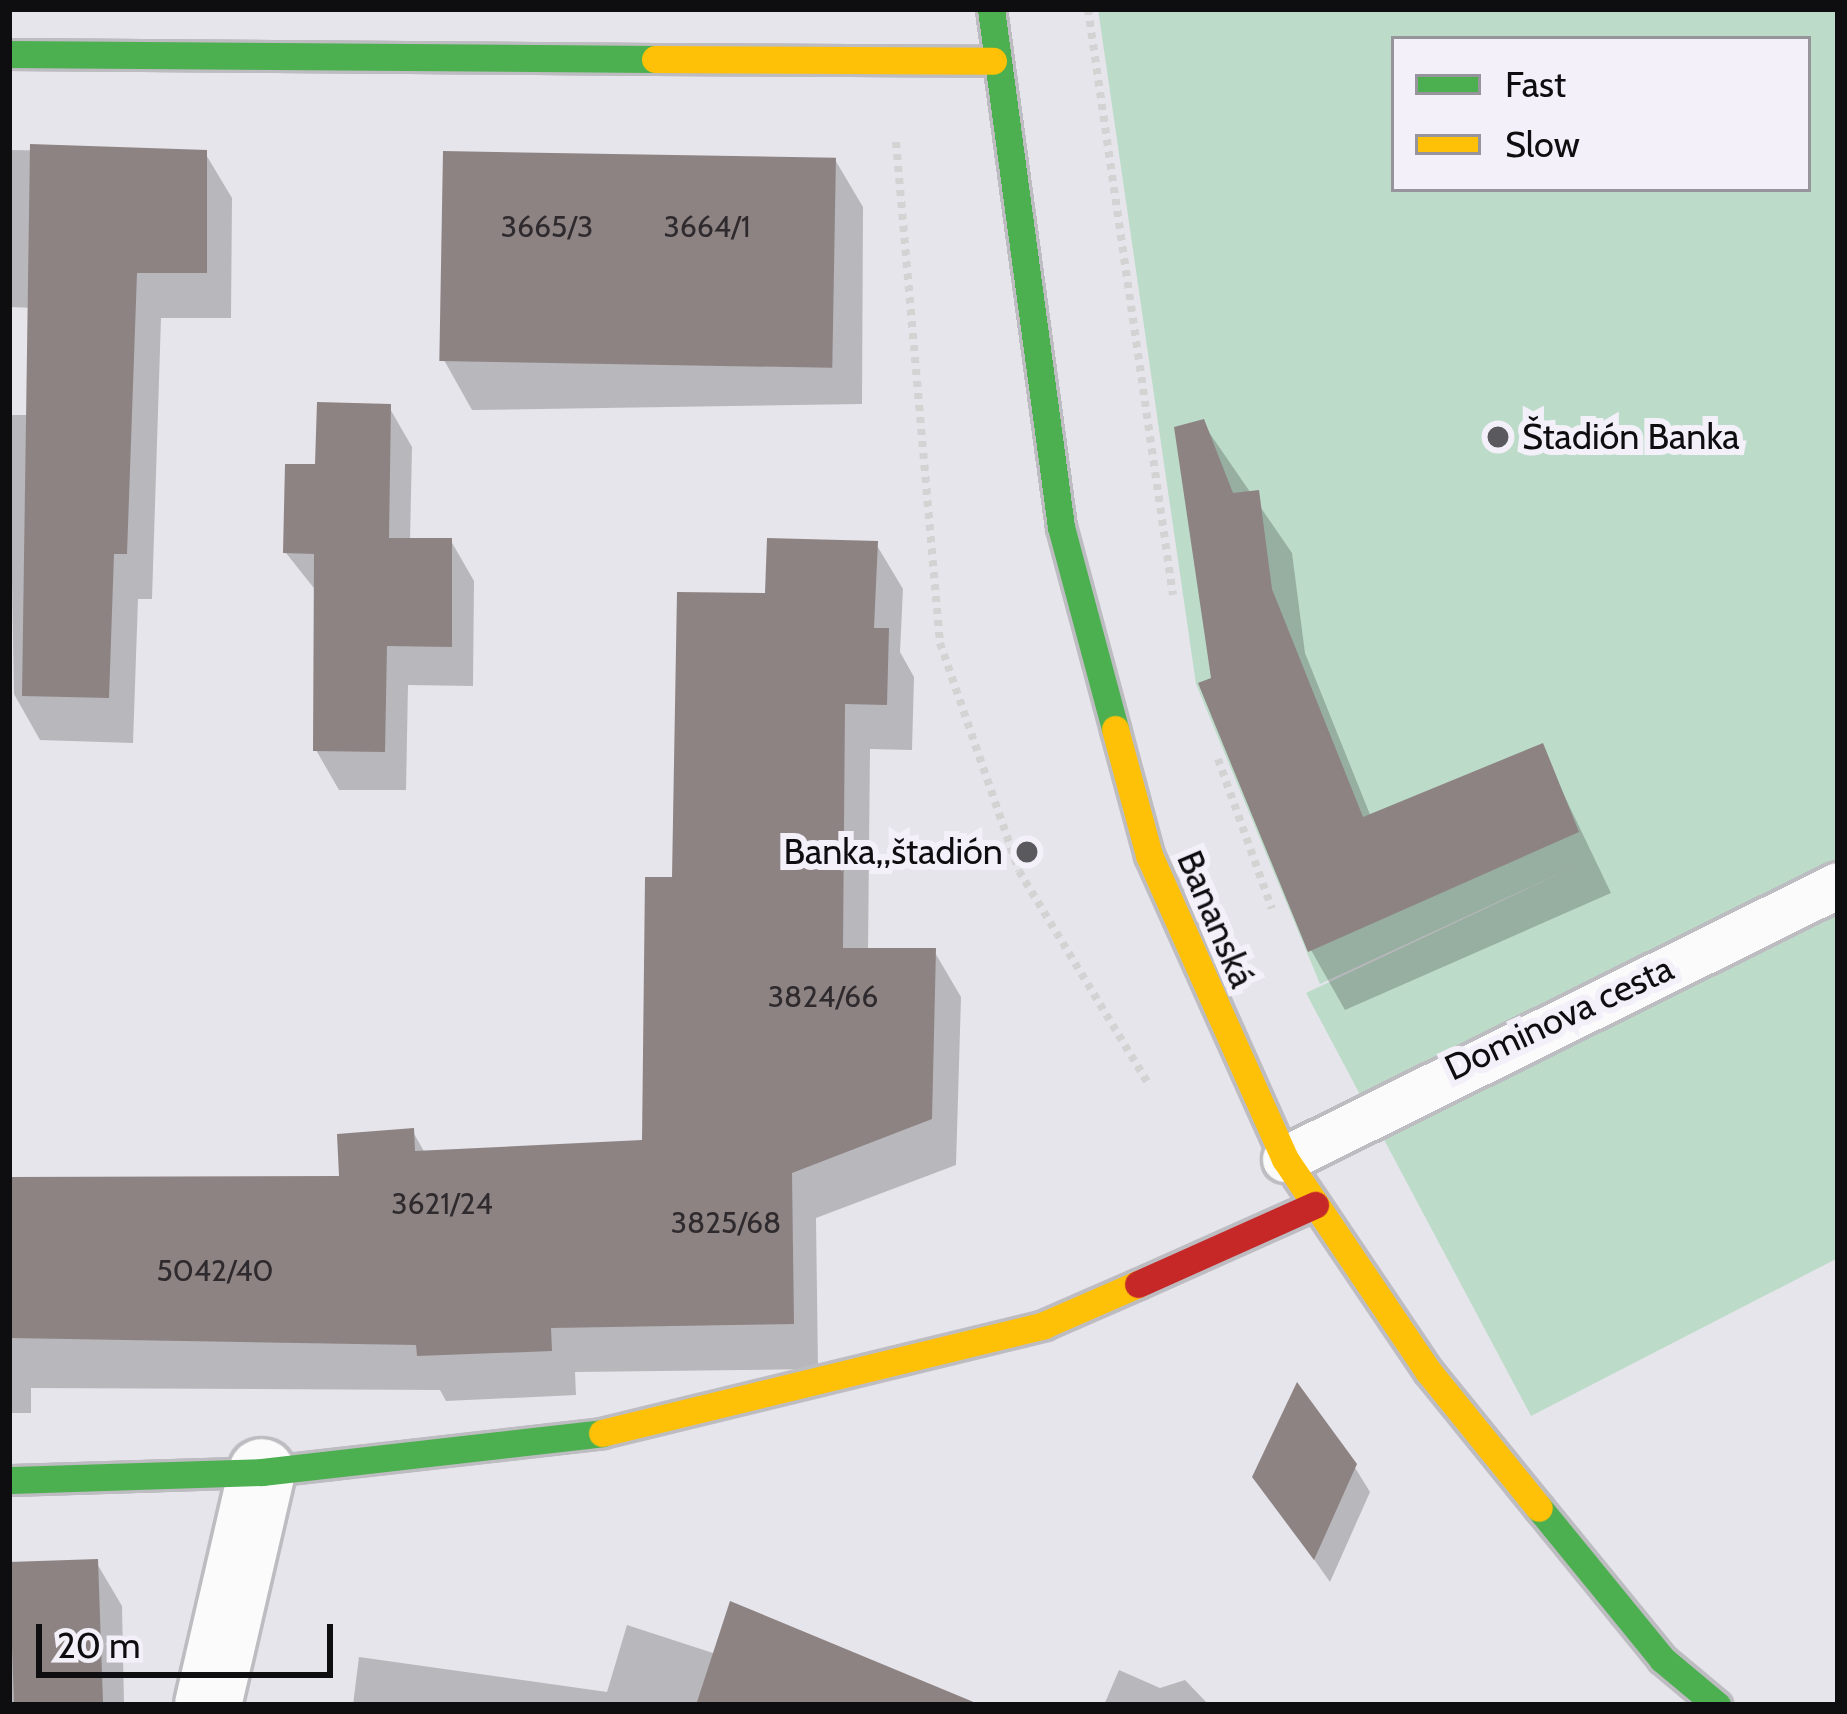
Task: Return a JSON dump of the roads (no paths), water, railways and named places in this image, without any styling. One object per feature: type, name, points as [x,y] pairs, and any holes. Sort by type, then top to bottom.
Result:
[{"type":"street","name":"Bananská","points":[[991,9],[993,61],[1061,527],[1102,700],[1149,854],[1285,1159],[1315,1205],[1522,1496],[1662,1659],[1717,1705]]},
{"type":"street","points":[[9,54],[993,61]]},
{"type":"street","points":[[9,1480],[262,1472],[641,1429],[919,1362],[1191,1268],[1315,1205]]},
{"type":"street","points":[[208,1705],[262,1472]]},
{"type":"lane","name":"Dominova cesta","points":[[1285,1159],[1838,885]]},
{"type":"place","name":"Štadión Banka","points":[[1498,437]]},
{"type":"place","name":"Banka,,štadión","points":[[1027,852]]}]
